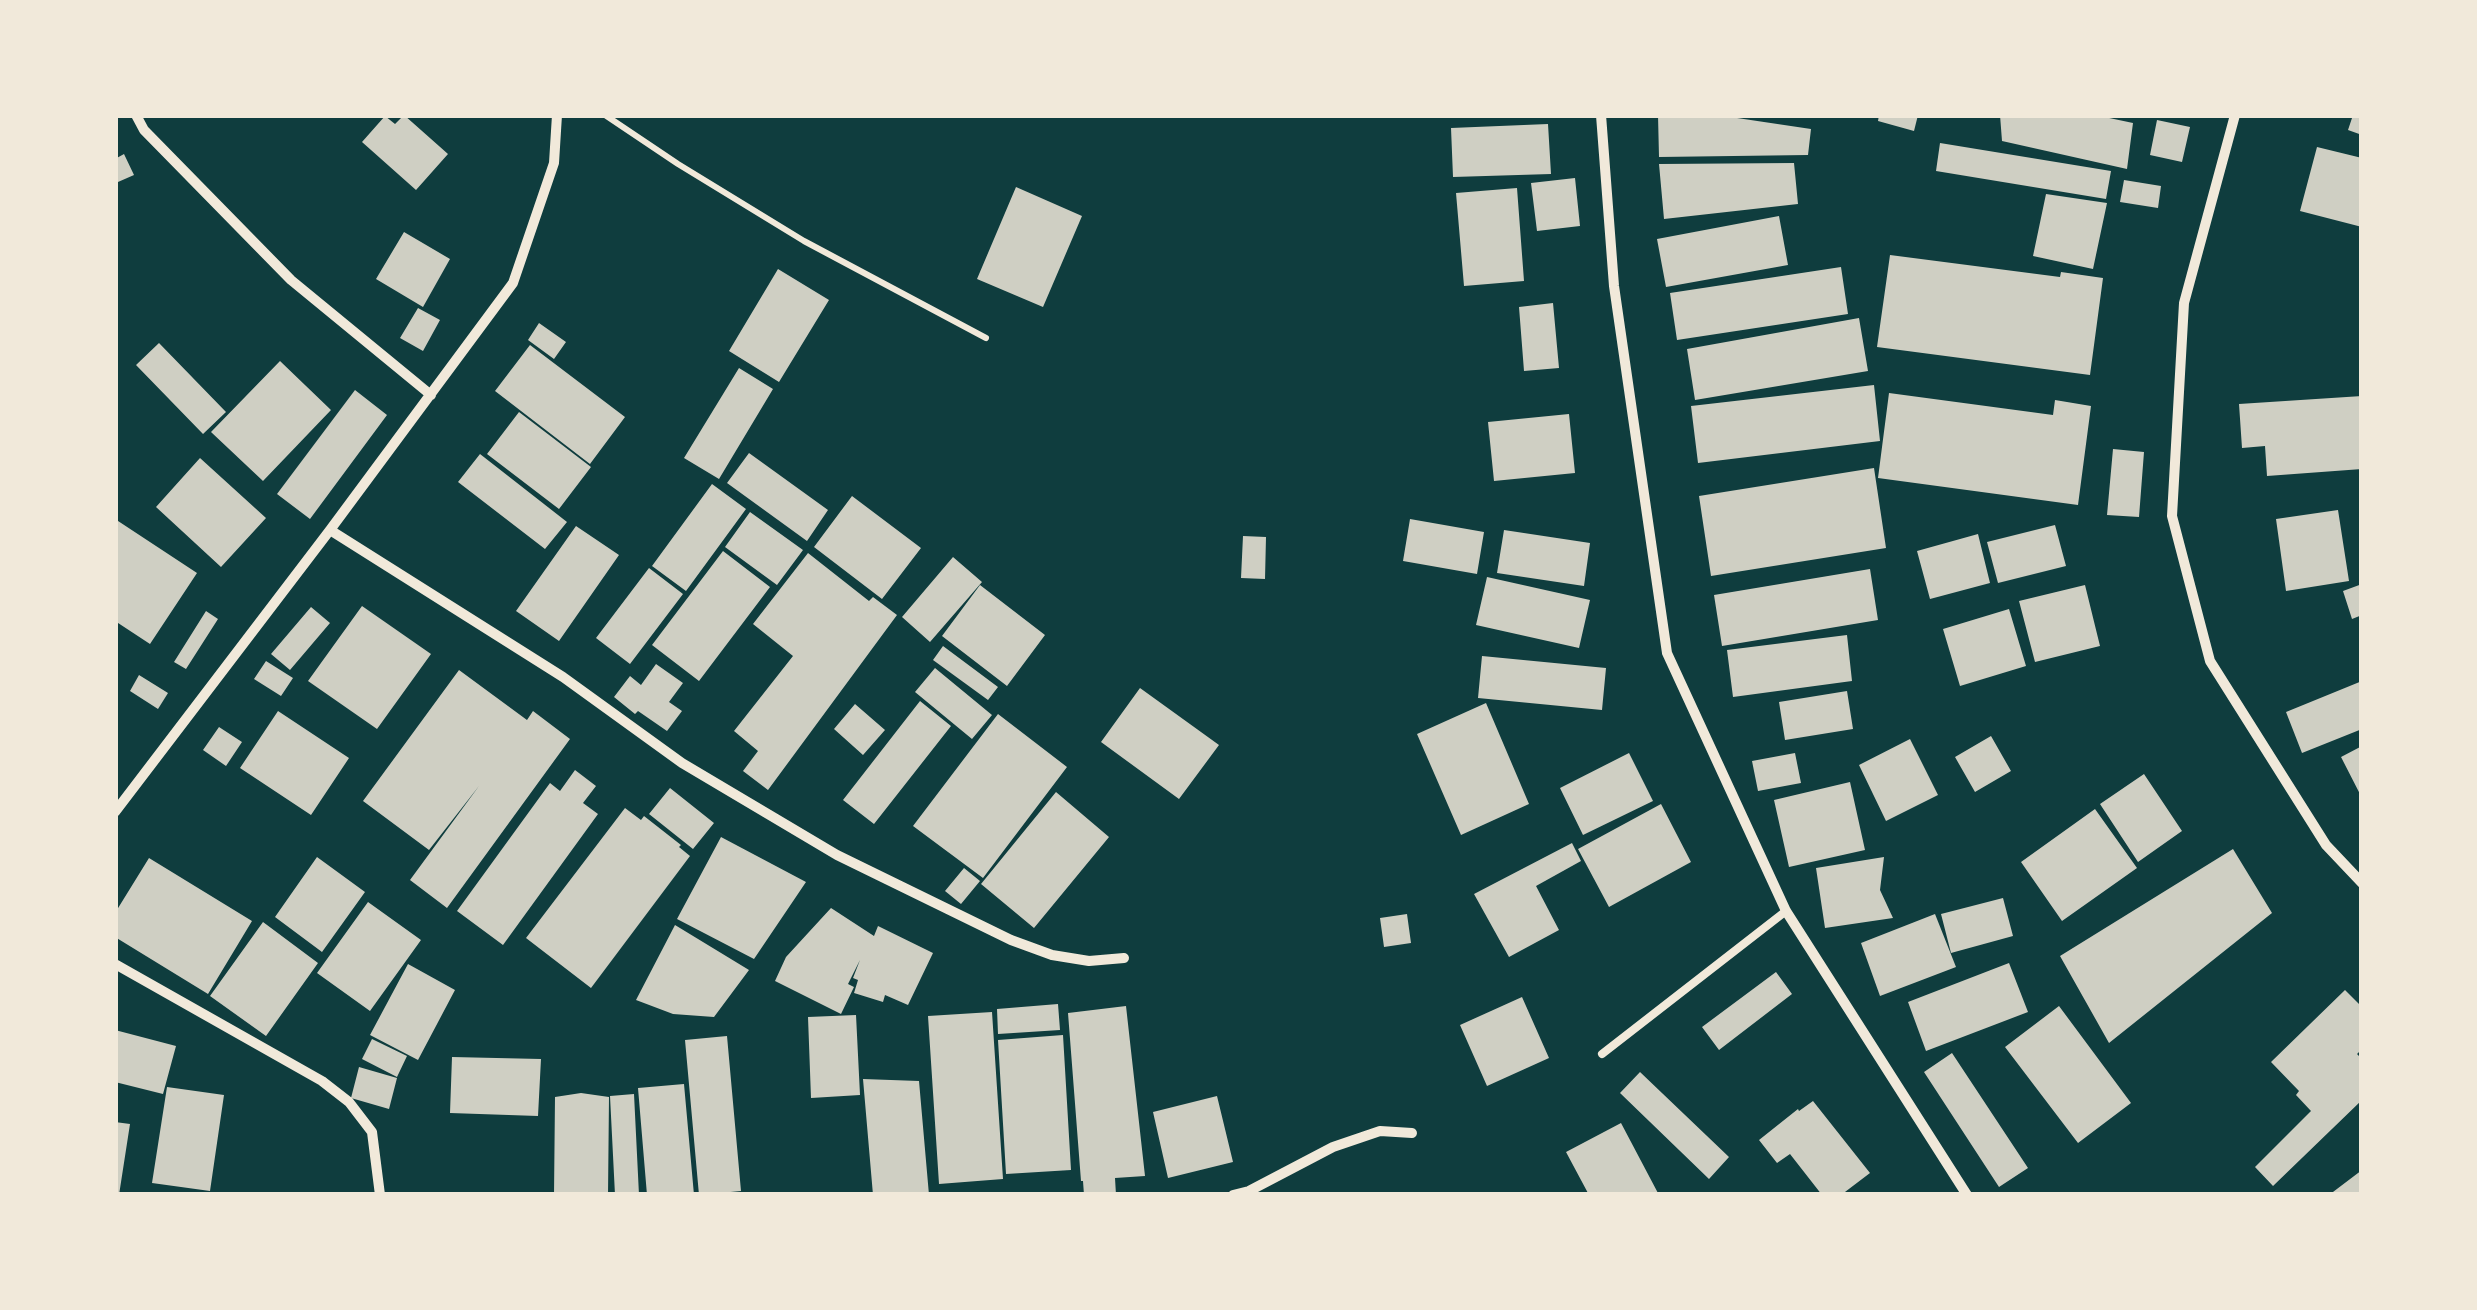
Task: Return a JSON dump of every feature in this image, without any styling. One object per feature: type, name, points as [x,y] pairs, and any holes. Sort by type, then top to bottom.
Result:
[{"type":"street","points":[[136,115],[144,130],[291,280],[431,396]]},
{"type":"street","points":[[115,812],[514,282],[554,163],[558,115]]},
{"type":"street","points":[[1600,115],[1614,286],[1667,654],[1786,912],[1967,1195]]},
{"type":"street","points":[[2236,115],[2184,304],[2172,516],[2210,661],[2326,845],[2362,882]]},
{"type":"street","points":[[330,530],[563,677],[682,763],[837,855],[1038,950],[1089,961],[1124,958]]},
{"type":"street","points":[[115,964],[322,1081],[349,1102],[372,1132],[380,1195]]},
{"type":"street","points":[[1233,1195],[1249,1191],[1332,1147],[1380,1131],[1412,1133]]},
{"type":"lane","points":[[1602,1054],[1786,912]]},
{"type":"path","points":[[604,115],[804,242],[986,338]]},
{"type":"building","points":[[404,115],[448,154],[416,190],[362,142],[385,116],[395,124]]},
{"type":"building","points":[[1658,115],[1717,115],[1811,129],[1808,155],[1659,157]]},
{"type":"building","points":[[1879,115],[1918,115],[1914,131],[1878,121]]},
{"type":"building","points":[[2000,115],[2095,115],[2133,123],[2127,169],[2002,141]]},
{"type":"building","points":[[2353,115],[2362,115],[2362,135],[2348,130]]},
{"type":"building","points":[[2157,120],[2190,127],[2182,162],[2150,155]]},
{"type":"building","points":[[1548,124],[1551,174],[1453,177],[1451,128]]},
{"type":"building","points":[[1940,143],[2111,171],[2106,199],[1936,171]]},
{"type":"building","points":[[2317,147],[2362,158],[2362,227],[2300,211]]},
{"type":"building","points":[[124,154],[134,175],[118,182],[115,159]]},
{"type":"building","points":[[1794,163],[1798,204],[1664,219],[1659,164]]},
{"type":"building","points":[[1575,178],[1580,226],[1537,231],[1531,183]]},
{"type":"building","points":[[2124,180],[2161,186],[2158,208],[2120,202]]},
{"type":"building","points":[[1016,187],[1082,216],[1043,307],[977,279]]},
{"type":"building","points":[[1517,188],[1524,281],[1464,286],[1456,193]]},
{"type":"building","points":[[2046,194],[2107,203],[2093,269],[2033,256]]},
{"type":"building","points":[[1779,216],[1788,265],[1666,287],[1657,239]]},
{"type":"building","points":[[404,232],[450,259],[423,307],[376,279]]},
{"type":"building","points":[[1890,255],[2060,277],[2061,272],[2103,278],[2090,375],[1877,347]]},
{"type":"building","points":[[1841,267],[1848,314],[1677,340],[1670,293]]},
{"type":"building","points":[[778,269],[829,300],[779,382],[729,351]]},
{"type":"building","points":[[1553,303],[1559,368],[1524,371],[1519,307]]},
{"type":"building","points":[[418,308],[440,320],[423,351],[400,338]]},
{"type":"building","points":[[1859,318],[1868,371],[1695,400],[1687,349]]},
{"type":"building","points":[[539,323],[566,342],[554,359],[528,340]]},
{"type":"building","points":[[159,343],[226,412],[203,434],[136,365]]},
{"type":"building","points":[[530,345],[625,417],[590,464],[495,391]]},
{"type":"building","points":[[280,361],[331,410],[263,481],[211,432]]},
{"type":"building","points":[[739,368],[773,389],[719,479],[684,458]]},
{"type":"building","points":[[1874,385],[1880,441],[1698,463],[1691,406]]},
{"type":"building","points":[[355,390],[387,415],[310,519],[277,494]]},
{"type":"building","points":[[1889,393],[2053,415],[2055,400],[2091,406],[2078,505],[1878,478]]},
{"type":"building","points":[[2362,396],[2362,469],[2267,476],[2265,446],[2242,448],[2239,404]]},
{"type":"building","points":[[519,412],[591,467],[559,509],[487,454]]},
{"type":"building","points":[[1569,414],[1575,473],[1494,481],[1488,422]]},
{"type":"building","points":[[2113,449],[2144,452],[2139,517],[2107,515]]},
{"type":"building","points":[[749,453],[828,510],[807,541],[727,483]]},
{"type":"building","points":[[480,454],[567,522],[545,549],[458,482]]},
{"type":"building","points":[[200,458],[266,518],[221,567],[156,507]]},
{"type":"building","points":[[1874,468],[1886,548],[1711,576],[1699,496]]},
{"type":"building","points":[[712,484],[746,509],[686,591],[652,566]]},
{"type":"building","points":[[852,496],[921,548],[882,599],[814,547]]},
{"type":"building","points":[[2338,510],[2349,581],[2286,591],[2276,519]]},
{"type":"building","points":[[750,512],[803,550],[777,585],[725,547]]},
{"type":"building","points":[[115,519],[197,573],[150,644],[115,621]]},
{"type":"building","points":[[1410,519],[1484,532],[1477,574],[1403,561]]},
{"type":"building","points":[[2055,525],[2066,566],[1998,583],[1987,542]]},
{"type":"building","points":[[576,526],[619,555],[559,641],[516,611]]},
{"type":"building","points":[[1504,530],[1590,543],[1584,586],[1497,573]]},
{"type":"building","points":[[1978,534],[1990,583],[1930,599],[1917,551]]},
{"type":"building","points":[[1243,536],[1266,537],[1265,579],[1241,578]]},
{"type":"building","points":[[723,551],[770,587],[699,681],[652,645]]},
{"type":"building","points":[[808,553],[869,601],[873,597],[897,615],[768,790],[743,771],[758,751],[734,731],[793,656],[753,624]]},
{"type":"building","points":[[953,557],[982,582],[930,642],[902,617]]},
{"type":"building","points":[[649,568],[683,594],[630,664],[596,638]]},
{"type":"building","points":[[1870,569],[1878,620],[1722,646],[1714,595]]},
{"type":"building","points":[[1487,577],[1590,600],[1579,648],[1476,625]]},
{"type":"building","points":[[2362,584],[2362,615],[2352,619],[2343,591]]},
{"type":"building","points":[[980,585],[1045,635],[1007,686],[942,636]]},
{"type":"building","points":[[2085,585],[2100,646],[2035,662],[2019,601]]},
{"type":"building","points":[[362,606],[431,654],[377,729],[308,681]]},
{"type":"building","points":[[311,607],[330,623],[290,670],[271,654]]},
{"type":"building","points":[[2009,609],[2026,666],[1960,686],[1943,629]]},
{"type":"building","points":[[206,611],[218,619],[186,669],[174,662]]},
{"type":"building","points":[[1847,635],[1852,681],[1733,697],[1727,650]]},
{"type":"building","points":[[943,646],[998,687],[988,700],[933,660]]},
{"type":"building","points":[[1482,656],[1606,668],[1602,710],[1478,698]]},
{"type":"building","points":[[266,661],[293,678],[281,696],[254,679]]},
{"type":"building","points":[[656,664],[683,683],[669,702],[682,711],[667,731],[614,697],[630,676],[641,685]]},
{"type":"building","points":[[935,668],[992,715],[972,739],[915,692]]},
{"type":"building","points":[[459,670],[527,720],[533,711],[570,739],[447,908],[410,880],[479,786],[429,850],[363,801]]},
{"type":"building","points":[[139,675],[168,693],[158,709],[130,691]]},
{"type":"building","points":[[2362,681],[2362,729],[2302,753],[2286,712]]},
{"type":"building","points":[[1140,688],[1219,745],[1179,799],[1101,742]]},
{"type":"building","points":[[1847,691],[1853,729],[1785,740],[1779,702]]},
{"type":"building","points":[[920,701],[951,726],[874,824],[843,800]]},
{"type":"building","points":[[1486,703],[1529,804],[1461,835],[1417,734]]},
{"type":"building","points":[[855,704],[885,730],[863,755],[834,729]]},
{"type":"building","points":[[278,711],[349,758],[311,815],[240,768]]},
{"type":"building","points":[[998,714],[1067,767],[983,878],[913,826]]},
{"type":"building","points":[[219,727],[242,742],[226,766],[203,750]]},
{"type":"building","points":[[1991,736],[2011,771],[1975,792],[1955,757]]},
{"type":"building","points":[[1910,739],[1938,795],[1886,821],[1859,765]]},
{"type":"building","points":[[2362,746],[2362,798],[2341,757]]},
{"type":"building","points":[[1629,753],[1653,801],[1583,835],[1560,788]]},
{"type":"building","points":[[1795,753],[1801,783],[1758,791],[1752,761]]},
{"type":"building","points":[[575,770],[596,786],[583,803],[598,814],[503,945],[457,911],[550,783],[560,791]]},
{"type":"building","points":[[2144,774],[2182,831],[2138,862],[2100,804]]},
{"type":"building","points":[[1850,782],[1865,850],[1789,867],[1774,800]]},
{"type":"building","points":[[670,788],[714,823],[693,849],[649,814]]},
{"type":"building","points":[[1056,792],[1109,837],[1034,928],[981,884]]},
{"type":"building","points":[[1661,804],[1691,862],[1609,907],[1578,849]]},
{"type":"building","points":[[625,808],[641,820],[644,816],[690,856],[591,988],[526,938]]},
{"type":"building","points":[[2095,809],[2137,868],[2062,921],[2021,862]]},
{"type":"building","points":[[721,837],[806,882],[754,959],[677,919]]},
{"type":"building","points":[[1572,843],[1581,861],[1536,886],[1559,930],[1509,957],[1474,894]]},
{"type":"building","points":[[2233,849],[2272,913],[2109,1043],[2060,956]]},
{"type":"building","points":[[317,857],[365,892],[322,952],[275,917]]},
{"type":"building","points":[[1884,857],[1880,890],[1893,918],[1825,928],[1816,868]]},
{"type":"building","points":[[149,858],[252,921],[208,994],[115,937],[115,913]]},
{"type":"building","points":[[964,868],[980,881],[961,904],[945,891]]},
{"type":"building","points":[[2003,898],[2013,936],[1951,953],[1941,914]]},
{"type":"building","points":[[368,902],[421,940],[370,1011],[317,973]]},
{"type":"building","points":[[831,908],[874,936],[878,926],[933,953],[908,1005],[885,995],[883,1002],[854,993],[858,980],[853,978],[860,960],[848,984],[854,987],[841,1014],[775,981],[786,957]]},
{"type":"building","points":[[1407,914],[1411,943],[1384,947],[1380,918]]},
{"type":"building","points":[[1935,914],[1956,967],[1880,996],[1861,943]]},
{"type":"building","points":[[263,922],[318,963],[266,1036],[210,996]]},
{"type":"building","points":[[675,925],[749,970],[714,1017],[673,1014],[636,1000]]},
{"type":"building","points":[[2009,963],[2028,1012],[1926,1051],[1908,1002]]},
{"type":"building","points":[[408,964],[455,990],[418,1060],[370,1035]]},
{"type":"building","points":[[1776,972],[1792,994],[1719,1050],[1702,1027]]},
{"type":"building","points":[[2345,990],[2362,1007],[2362,1049],[2357,1054],[2362,1059],[2362,1100],[2273,1186],[2255,1167],[2311,1111],[2296,1095],[2299,1091],[2271,1062]]},
{"type":"building","points":[[1522,997],[1549,1058],[1487,1086],[1460,1025]]},
{"type":"building","points":[[1058,1004],[1060,1030],[998,1034],[997,1009]]},
{"type":"building","points":[[1126,1006],[1145,1176],[1115,1178],[1116,1195],[1084,1195],[1068,1013]]},
{"type":"building","points":[[2059,1006],[2131,1103],[2078,1143],[2005,1047]]},
{"type":"building","points":[[992,1012],[1003,1179],[939,1184],[928,1016]]},
{"type":"building","points":[[856,1015],[860,1095],[811,1098],[808,1017]]},
{"type":"building","points":[[115,1030],[176,1046],[163,1094],[115,1082]]},
{"type":"building","points":[[1063,1035],[1071,1170],[1006,1174],[998,1040]]},
{"type":"building","points":[[727,1036],[741,1191],[699,1195],[685,1040]]},
{"type":"building","points":[[372,1039],[407,1056],[397,1077],[362,1059]]},
{"type":"building","points":[[1952,1053],[2028,1168],[1999,1187],[1924,1072]]},
{"type":"building","points":[[452,1057],[541,1059],[538,1116],[450,1113]]},
{"type":"building","points":[[359,1067],[397,1078],[389,1109],[351,1098]]},
{"type":"building","points":[[1640,1072],[1729,1157],[1709,1179],[1620,1093]]},
{"type":"building","points":[[863,1079],[919,1081],[929,1195],[873,1195]]},
{"type":"building","points":[[684,1084],[694,1195],[647,1195],[638,1088]]},
{"type":"building","points":[[167,1087],[224,1095],[210,1191],[152,1183]]},
{"type":"building","points":[[581,1093],[609,1097],[608,1195],[554,1195],[555,1097]]},
{"type":"building","points":[[634,1094],[639,1195],[615,1195],[610,1096]]},
{"type":"building","points":[[1217,1096],[1233,1162],[1168,1178],[1153,1112]]},
{"type":"building","points":[[1813,1101],[1870,1173],[1841,1195],[1822,1195],[1790,1154],[1777,1163],[1759,1140]]},
{"type":"building","points":[[115,1122],[130,1124],[119,1195],[115,1195]]},
{"type":"building","points":[[1621,1123],[1659,1195],[1589,1195],[1566,1152]]},
{"type":"building","points":[[2362,1170],[2362,1195],[2329,1195]]}]
